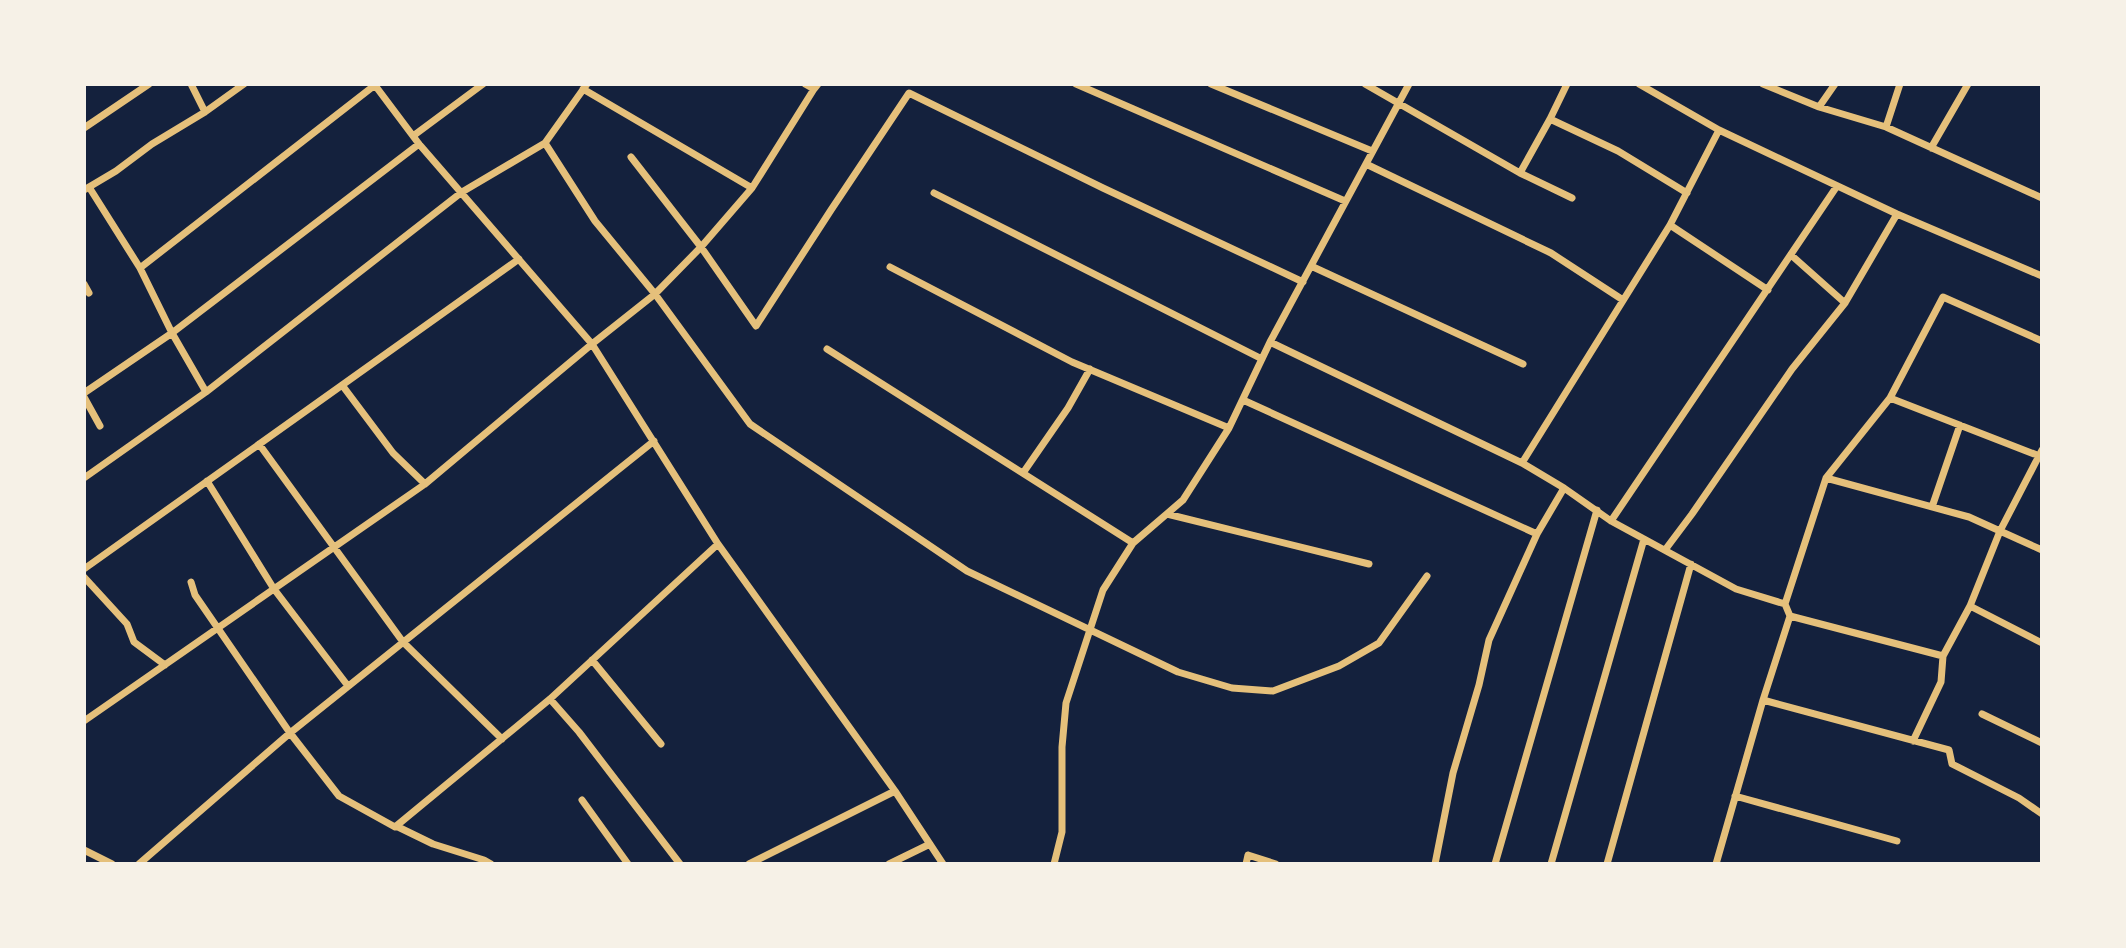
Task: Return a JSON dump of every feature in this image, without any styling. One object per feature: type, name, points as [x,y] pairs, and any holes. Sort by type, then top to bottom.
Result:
[{"type":"street","points":[[84,128],[149,84]]},
{"type":"street","points":[[191,84],[205,112]]},
{"type":"street","points":[[206,391],[140,268],[87,188],[244,84]]},
{"type":"street","points":[[413,136],[482,84]]},
{"type":"street","points":[[84,721],[425,484],[655,293],[701,247],[752,188],[816,87],[805,84]]},
{"type":"street","points":[[1076,84],[1345,201]]},
{"type":"street","points":[[1211,84],[1371,151]]},
{"type":"street","points":[[1365,84],[1520,173],[1572,198]]},
{"type":"street","points":[[1054,864],[1062,832],[1062,747],[1066,704],[1103,590],[1133,543],[1183,500],[1229,428],[1270,342],[1409,84]]},
{"type":"street","points":[[1520,173],[1567,84]]},
{"type":"street","points":[[1639,84],[1719,130],[1897,214],[2042,276]]},
{"type":"street","points":[[1763,84],[1819,107],[1886,127],[2042,198]]},
{"type":"street","points":[[1819,107],[1835,84]]},
{"type":"street","points":[[1886,127],[1900,84]]},
{"type":"street","points":[[1931,148],[1968,84]]},
{"type":"street","points":[[140,268],[375,85],[419,144],[592,344],[718,544],[895,791],[943,864]]},
{"type":"street","points":[[84,478],[206,391],[463,192],[545,143],[585,87],[752,188]]},
{"type":"street","points":[[631,157],[701,247],[757,326],[909,93],[1303,282]]},
{"type":"street","points":[[1550,119],[1618,151],[1687,193]]},
{"type":"street","points":[[1521,463],[1670,225],[1719,130]]},
{"type":"street","points":[[545,143],[594,221],[655,293],[750,424],[967,571],[1178,672],[1232,688],[1273,691],[1339,666],[1379,643],[1426,576]]},
{"type":"street","points":[[100,426],[84,395],[172,332],[419,144]]},
{"type":"street","points":[[1366,164],[1551,253],[1623,300]]},
{"type":"street","points":[[1611,521],[1837,186]]},
{"type":"street","points":[[933,193],[1262,359]]},
{"type":"street","points":[[1665,550],[1792,369],[1845,303],[1897,214]]},
{"type":"street","points":[[1670,225],[1768,290]]},
{"type":"street","points":[[1791,256],[1845,303]]},
{"type":"street","points":[[84,569],[519,258]]},
{"type":"street","points":[[1311,266],[1523,365]]},
{"type":"street","points":[[890,267],[1072,362],[1229,428]]},
{"type":"street","points":[[84,284],[89,293]]},
{"type":"street","points":[[1716,864],[1790,616],[1785,604],[1826,478],[1890,398],[1943,297],[2042,341]]},
{"type":"street","points":[[1270,342],[1521,463],[1564,488],[1611,521],[1736,589],[1785,604]]},
{"type":"street","points":[[827,349],[1133,543]]},
{"type":"street","points":[[1023,473],[1068,408],[1090,369]]},
{"type":"street","points":[[342,385],[393,453],[425,484]]},
{"type":"street","points":[[1890,398],[2041,454],[2000,531],[1970,607],[1943,656],[1941,682],[1913,741]]},
{"type":"street","points":[[1243,400],[1537,534]]},
{"type":"street","points":[[1932,507],[1960,425]]},
{"type":"street","points":[[139,864],[290,733],[654,441]]},
{"type":"street","points":[[259,444],[403,642],[502,738]]},
{"type":"street","points":[[1826,478],[1969,517],[2042,550]]},
{"type":"street","points":[[207,481],[274,589],[348,686]]},
{"type":"street","points":[[1435,864],[1453,773],[1479,685],[1489,640],[1537,534],[1564,488]]},
{"type":"street","points":[[1495,864],[1597,510]]},
{"type":"street","points":[[1167,514],[1369,564]]},
{"type":"street","points":[[1551,864],[1644,539]]},
{"type":"street","points":[[396,826],[550,699],[718,544]]},
{"type":"street","points":[[1607,864],[1691,564]]},
{"type":"street","points":[[84,577],[127,624],[134,642],[165,665]]},
{"type":"street","points":[[191,582],[195,595],[290,733],[339,796],[433,844],[491,864]]},
{"type":"street","points":[[1970,607],[2042,643]]},
{"type":"street","points":[[1790,616],[1943,656]]},
{"type":"street","points":[[592,660],[662,744]]},
{"type":"street","points":[[550,699],[579,732],[680,864]]},
{"type":"street","points":[[1763,700],[1949,750],[1952,764],[2019,798],[2042,814]]},
{"type":"street","points":[[1982,714],[2042,743]]},
{"type":"street","points":[[748,864],[895,791]]},
{"type":"street","points":[[1735,796],[1897,841]]},
{"type":"street","points":[[582,800],[628,864]]},
{"type":"street","points":[[889,864],[930,844]]},
{"type":"street","points":[[84,850],[112,864]]},
{"type":"street","points":[[1246,864],[1248,855],[1276,864]]}]
